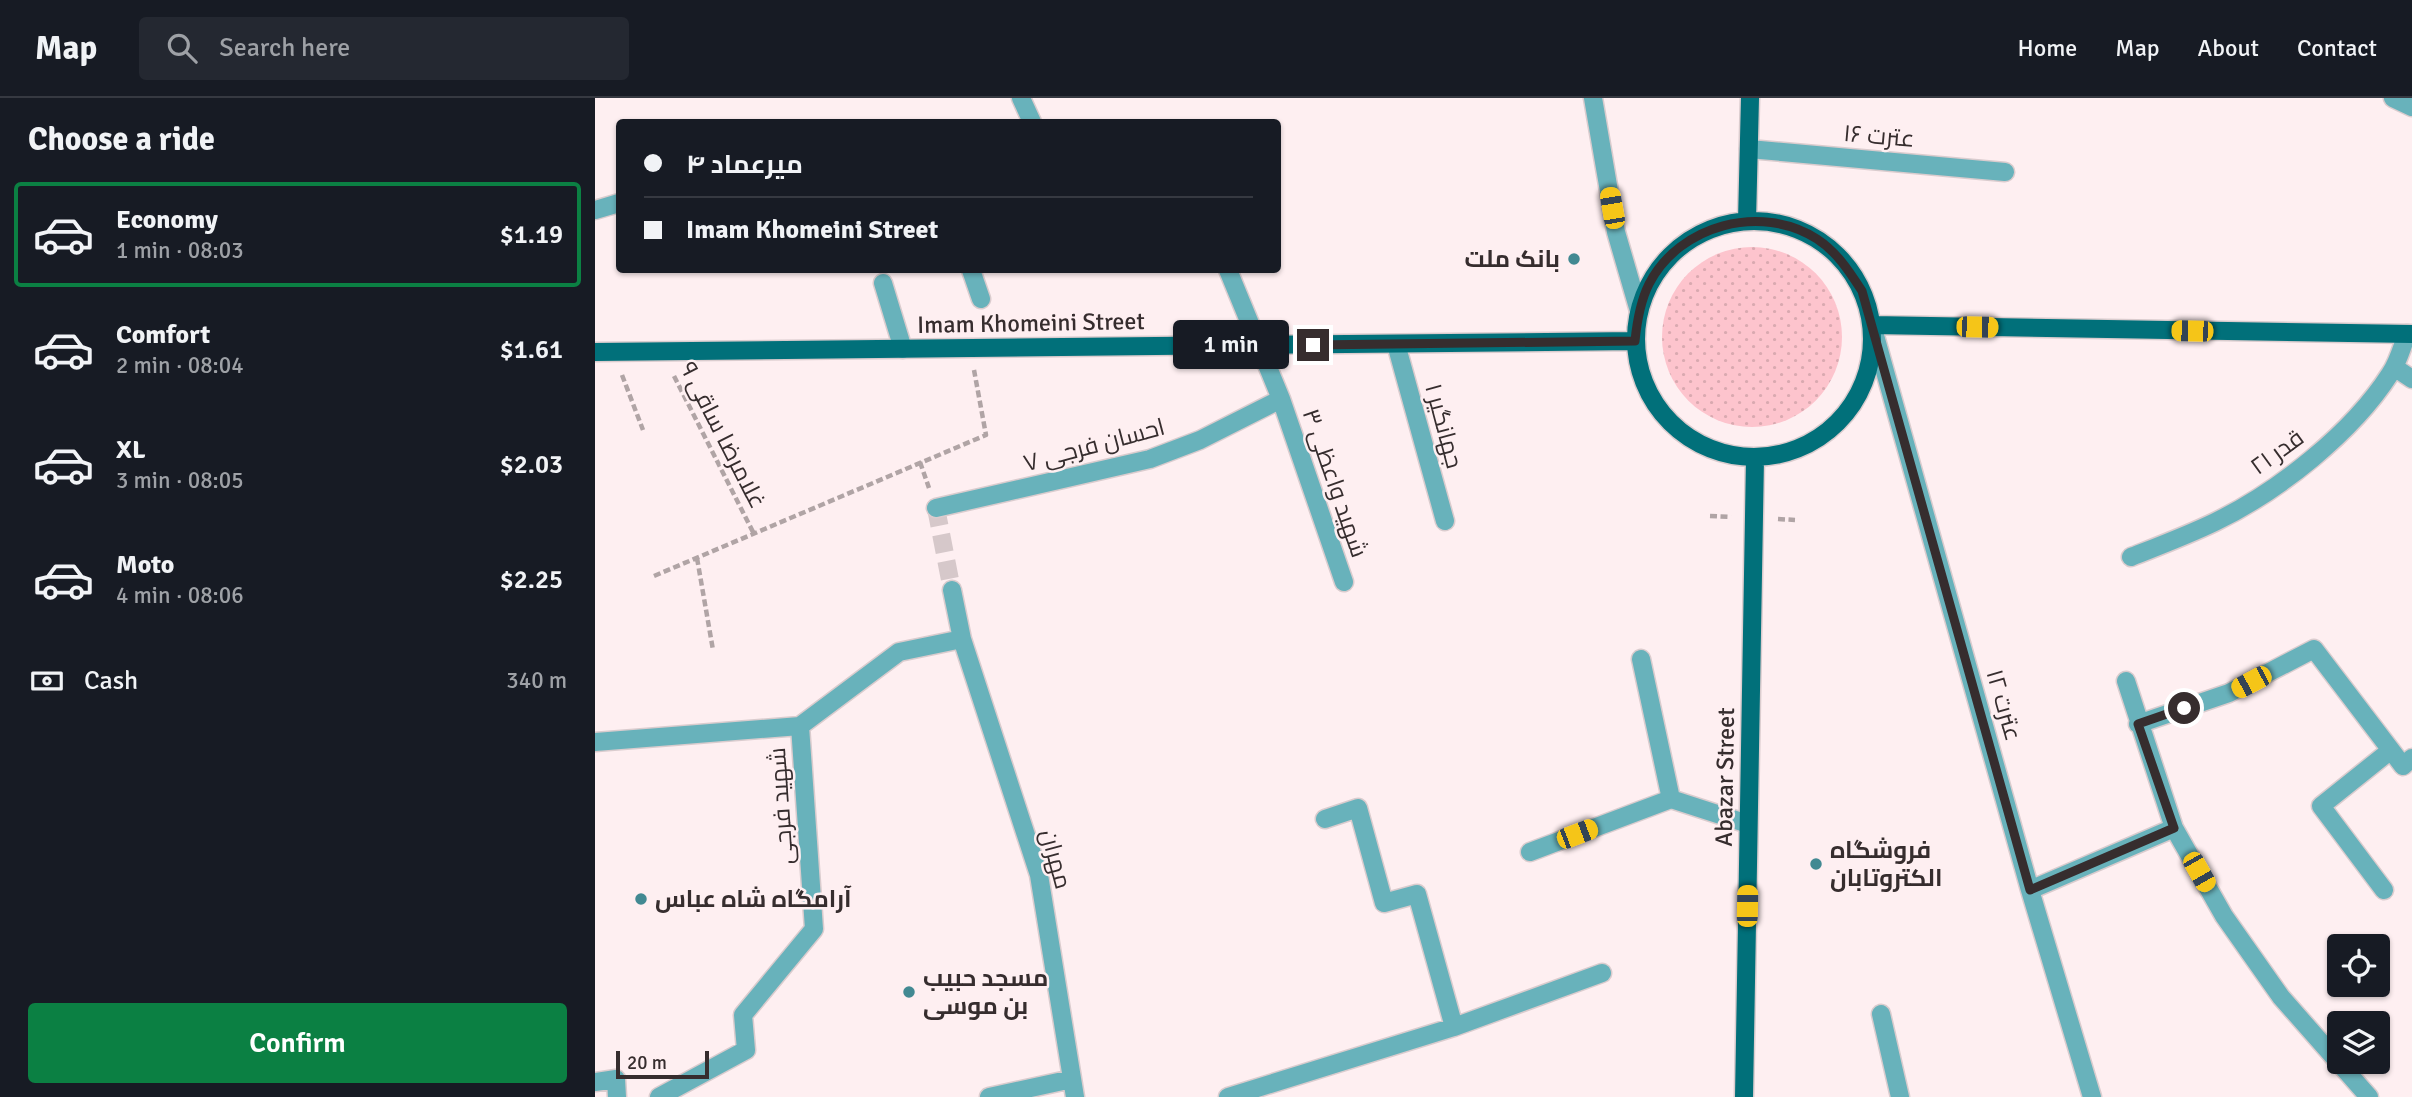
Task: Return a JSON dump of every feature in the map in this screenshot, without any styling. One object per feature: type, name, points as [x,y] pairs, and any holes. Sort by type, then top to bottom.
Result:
[{"type":"main road","points":[[1747,221],[1750,98]]},
{"type":"main road","points":[[1747,221],[1783,224],[1816,238],[1843,261],[1862,291],[1872,325],[1870,365],[1855,402],[1829,431],[1794,451],[1755,457],[1718,452],[1685,436],[1659,410],[1642,377],[1635,341],[1639,311],[1650,283],[1667,258],[1691,239],[1718,226],[1747,221]]},
{"type":"main road","points":[[1872,325],[2409,334]]},
{"type":"main road","name":"Imam Khomeini Street","points":[[595,352],[1635,341]]},
{"type":"main road","name":"Abazar Street","points":[[1744,1097],[1755,457]]},
{"type":"street","points":[[1021,98],[1032,119]]},
{"type":"street","points":[[1594,98],[1616,232],[1639,311]]},
{"type":"street","points":[[2393,98],[2412,107]]},
{"type":"street","name":"عترت ۱۶","points":[[1749,149],[2004,172]]},
{"type":"street","points":[[595,210],[616,204]]},
{"type":"street","points":[[972,273],[981,299]]},
{"type":"street","points":[[1229,273],[1281,399]]},
{"type":"street","points":[[883,283],[903,349]]},
{"type":"street","name":"عترت ۱۲","points":[[1872,325],[2030,890],[2092,1097]]},
{"type":"street","name":"قدر ۲۱","points":[[2131,557],[2217,521],[2278,485],[2317,455],[2350,423],[2392,372],[2409,334]]},
{"type":"street","name":"جهانگیر ۱","points":[[1396,344],[1445,521]]},
{"type":"street","points":[[2394,367],[2412,379]]},
{"type":"street","name":"احسان فرجی ۷","points":[[936,509],[1150,459],[1200,440],[1281,399]]},
{"type":"street","name":"شهید واعظی ۳","points":[[1281,399],[1344,582]]},
{"type":"street","name":"مهران","points":[[952,590],[962,639],[1038,876],[1073,1088]]},
{"type":"street","points":[[595,742],[800,726],[899,652],[962,639]]},
{"type":"street","points":[[2138,724],[2229,693],[2314,649],[2403,766],[2412,758]]},
{"type":"street","points":[[1641,659],[1671,799]]},
{"type":"street","points":[[2126,681],[2174,828],[2224,916],[2281,997],[2369,1097]]},
{"type":"street","name":"شهید فرجی","points":[[655,1096],[746,1050],[743,1015],[814,929],[800,726]]},
{"type":"street","points":[[2384,890],[2321,806],[2391,750]]},
{"type":"street","points":[[1530,852],[1671,799],[1748,824]]},
{"type":"street","points":[[1325,819],[1358,808],[1384,903],[1417,894],[1454,1027]]},
{"type":"street","points":[[2030,890],[2174,828]]},
{"type":"street","points":[[1228,1097],[1454,1027],[1602,973]]},
{"type":"street","points":[[1881,1014],[1900,1097]]},
{"type":"street","points":[[595,1082],[616,1079],[617,1097]]},
{"type":"street","points":[[989,1097],[1073,1088]]},
{"type":"path","points":[[655,576],[986,435],[971,348]]},
{"type":"path","name":"غلامرضا ساقی ۹","points":[[661,351],[754,534]]},
{"type":"path","points":[[614,352],[643,430]]},
{"type":"path","points":[[697,558],[713,650]]},
{"type":"shaded area","points":[[1752,247],[1786,254],[1802,262],[1815,274],[1827,287],[1835,303],[1842,337],[1835,371],[1827,387],[1815,400],[1802,412],[1786,420],[1752,427],[1718,420],[1702,412],[1689,400],[1677,387],[1669,371],[1662,337],[1669,303],[1677,287],[1689,274],[1702,262],[1718,254]]},
{"type":"tunnel","points":[[936,508],[952,590]]},
{"type":"place","name":"بانک ملت","points":[[1574,259]]},
{"type":"place","name":"فروشگاه الکتروتابان","points":[[1816,864]]},
{"type":"place","name":"آرامگاه شاه عباس","points":[[641,899]]},
{"type":"place","name":"مسجد حبیب بن موسی","points":[[909,992]]},
{"type":"route","points":[[1313,345],[1635,341],[1639,311],[1650,283],[1667,258],[1691,239],[1718,226],[1747,221],[1783,224],[1816,238],[1843,261],[1862,291],[2030,890],[2174,828],[2138,724],[2184,708]]}]
